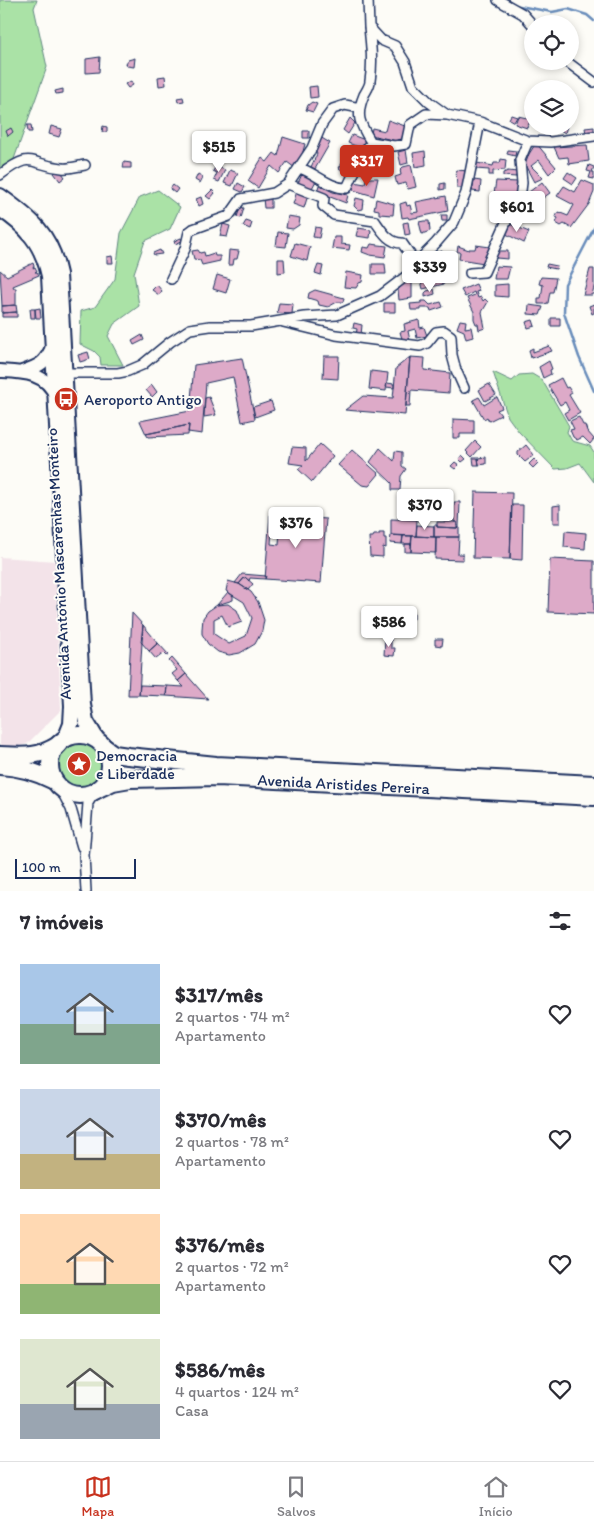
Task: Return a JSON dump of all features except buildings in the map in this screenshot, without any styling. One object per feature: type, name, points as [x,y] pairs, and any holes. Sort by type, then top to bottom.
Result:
[{"type":"highway","points":[[0,755],[32,756],[48,750],[73,736],[82,735],[101,744],[108,756],[110,765],[104,783],[96,790],[87,794],[77,795],[68,793],[57,784],[33,771],[0,766]]},
{"type":"highway","points":[[57,784],[51,772],[50,762],[53,753],[62,742]]},
{"type":"highway","name":"Avenida Aristides Pereira","points":[[101,744],[114,754],[216,765],[594,784]]},
{"type":"highway","name":"Avenida Aristides Pereira","points":[[96,790],[113,782],[130,779],[218,777],[594,797]]},
{"type":"main road","name":"Avenida Antonio Mascarenhas Monteiro","points":[[0,196],[30,218],[44,234],[54,253],[59,274],[83,705],[86,721],[101,744]]},
{"type":"main road","name":"Avenida Antonio Mascarenhas Monteiro","points":[[0,208],[30,232],[44,257],[49,276],[72,706],[70,724],[62,742]]},
{"type":"main road","points":[[0,372],[22,372],[38,367],[44,363],[53,345]]},
{"type":"main road","points":[[22,372],[45,380],[56,396]]},
{"type":"street","points":[[368,0],[372,57],[370,84],[358,116],[371,142],[394,146],[406,144],[410,125],[426,114],[447,115],[480,122],[528,141],[551,142],[594,136]]},
{"type":"street","points":[[498,0],[524,15]]},
{"type":"street","points":[[369,26],[381,40],[395,46],[405,62],[413,86],[429,102],[447,115]]},
{"type":"street","points":[[578,70],[594,82]]},
{"type":"street","points":[[171,278],[185,248],[189,232],[229,216],[241,199],[274,194],[288,184],[312,148],[322,124],[333,109],[345,105],[360,108]]},
{"type":"street","points":[[65,373],[118,373],[128,371],[142,364],[181,334],[200,327],[251,326],[304,317],[337,315],[380,296],[409,274],[416,263],[454,222],[466,193],[480,122]]},
{"type":"street","points":[[470,274],[484,272],[508,218],[520,198],[522,182],[520,160],[528,141]]},
{"type":"street","points":[[300,168],[312,172],[339,189],[347,188],[371,142]]},
{"type":"street","points":[[0,175],[16,162],[25,160],[33,160],[62,168],[85,164]]},
{"type":"street","points":[[288,184],[324,198],[323,206],[334,215],[375,221],[385,235],[395,243],[402,243],[416,263]]},
{"type":"street","points":[[281,322],[336,335],[420,346],[426,343],[436,332],[444,331],[451,336],[452,355],[464,388]]},
{"type":"street","points":[[57,784],[72,809],[84,855]]},
{"type":"street","points":[[86,891],[84,855],[88,803],[96,790]]},
{"type":"shaded area","points":[[0,557],[55,561],[61,710],[27,744],[11,748],[0,747]]},
{"type":"green space","points":[[0,0],[37,0],[34,8],[47,67],[9,173],[0,176]]},
{"type":"green space","points":[[158,190],[180,207],[170,229],[145,241],[134,273],[139,306],[114,324],[108,336],[123,365],[101,365],[100,357],[94,351],[80,344],[81,311],[95,307],[115,279],[121,233],[140,197]]},
{"type":"green space","points":[[493,372],[512,381],[519,375],[532,374],[542,380],[569,426],[567,432],[572,441],[590,446],[594,452],[594,482],[580,463],[567,468],[555,469],[519,432],[508,417]]},
{"type":"green space","points":[[79,741],[88,743],[96,748],[101,756],[103,765],[101,774],[96,782],[88,787],[79,789],[70,787],[62,782],[57,774],[55,765],[57,756],[62,748],[70,743]]},
{"type":"waterway","points":[[514,5],[552,12],[568,9],[587,15],[594,21]]},
{"type":"waterway","points":[[594,228],[565,284],[564,313],[579,357],[594,391]]},
{"type":"place","name":"Aeroporto Antigo","points":[[66,399]]},
{"type":"place","name":"Democracia e Liberdade","points":[[79,764]]}]
